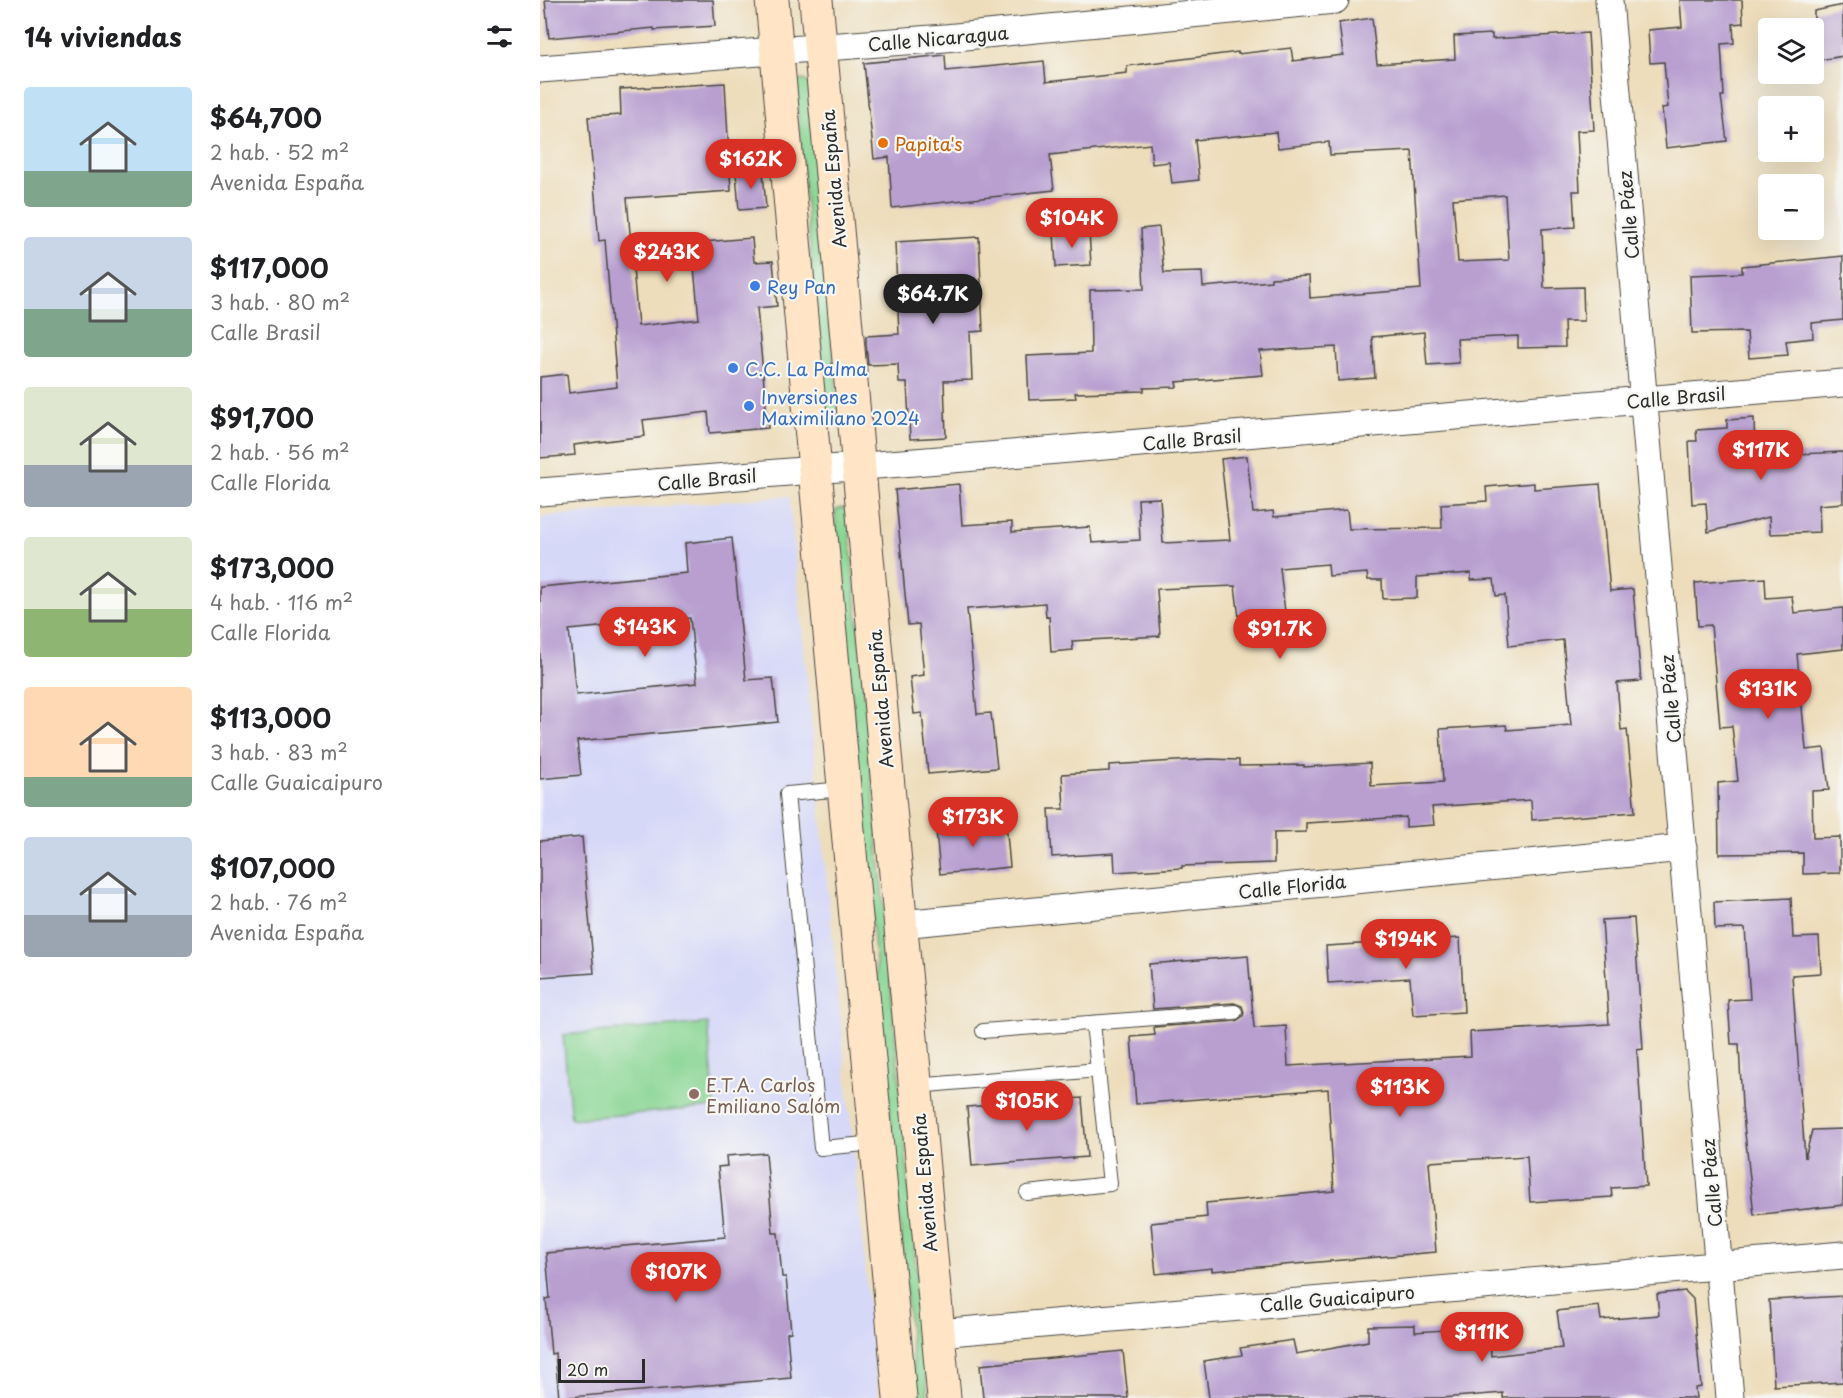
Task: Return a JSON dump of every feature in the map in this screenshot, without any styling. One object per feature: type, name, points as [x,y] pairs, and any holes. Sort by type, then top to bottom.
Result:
[{"type":"main road","points":[[772,0],[900,1398]]},
{"type":"main road","name":"Avenida España","points":[[816,0],[944,1398]]},
{"type":"street","name":"Calle Nicaragua","points":[[540,69],[957,37],[1335,0]]},
{"type":"street","name":"Calle Páez","points":[[1609,0],[1730,1398]]},
{"type":"street","name":"Calle Brasil","points":[[540,492],[1843,383]]},
{"type":"street","name":"Calle Florida","points":[[901,924],[1683,848]]},
{"type":"street","name":"Calle Guaicaipuro","points":[[938,1333],[1843,1255]]},
{"type":"lane","points":[[844,789],[787,794],[821,1148],[877,1143]]},
{"type":"lane","points":[[983,1031],[1235,1012]]},
{"type":"lane","points":[[1027,1193],[1110,1184],[1094,1023]]},
{"type":"lane","points":[[916,1086],[1098,1070]]},
{"type":"shaded area","name":"E.T.A. Carlos Emiliano Salóm","points":[[789,496],[878,1398],[540,1398],[540,517]]},
{"type":"green space","points":[[802,80],[809,85],[838,408],[837,413],[832,415],[825,410],[795,86]]},
{"type":"green space","points":[[846,509],[848,513],[928,1398],[916,1398],[835,515],[836,510]]},
{"type":"green space","points":[[708,1023],[715,1107],[571,1119],[563,1035]]},
{"type":"building","points":[[545,0],[713,0],[715,26],[654,30],[654,28],[549,38]]},
{"type":"building","points":[[1680,0],[1742,0],[1743,23],[1733,24],[1734,43],[1721,44],[1724,96],[1721,96],[1727,141],[1666,148],[1662,108],[1668,107],[1664,62],[1650,63],[1648,30],[1682,27]]},
{"type":"building","points":[[1843,5],[1843,56],[1824,59],[1824,18],[1814,18],[1814,11]]},
{"type":"building","points":[[1372,18],[1377,64],[1455,59],[1454,36],[1492,34],[1492,39],[1588,33],[1594,130],[1577,131],[1580,191],[1573,191],[1575,227],[1542,229],[1544,288],[1583,287],[1584,321],[1564,321],[1565,347],[1518,348],[1518,336],[1457,339],[1459,363],[1427,365],[1424,332],[1372,337],[1375,378],[1338,381],[1336,347],[1260,351],[1263,375],[1176,382],[1177,387],[1144,388],[1144,391],[1075,393],[1076,398],[1029,400],[1027,356],[1091,353],[1090,290],[1144,289],[1141,229],[1159,227],[1164,273],[1202,272],[1203,287],[1271,281],[1271,278],[1309,276],[1310,298],[1421,289],[1412,151],[1330,155],[1329,142],[1278,148],[1276,132],[1195,140],[1199,180],[1172,183],[1169,162],[1152,164],[1150,144],[1050,155],[1054,190],[892,208],[889,157],[874,159],[864,63],[945,55],[946,71],[1044,61],[1046,82],[1127,73],[1127,66],[1238,52],[1238,54],[1291,48],[1293,61],[1343,55],[1339,23]],"holes":[[[1505,195],[1509,260],[1458,262],[1453,199]]]},
{"type":"building","points":[[725,83],[731,191],[627,198],[638,326],[699,319],[694,268],[705,267],[703,242],[752,238],[754,262],[773,261],[777,306],[757,308],[768,428],[710,433],[708,412],[643,420],[645,436],[574,445],[575,455],[540,458],[540,377],[567,374],[569,393],[617,387],[605,240],[599,241],[588,117],[621,115],[620,89]]},
{"type":"building","points":[[763,171],[766,208],[739,210],[736,173]]},
{"type":"building","points":[[1089,231],[1091,265],[1056,267],[1054,233]]},
{"type":"building","points":[[979,237],[983,331],[970,332],[972,380],[944,381],[946,437],[910,439],[907,383],[899,383],[898,364],[868,365],[866,345],[866,336],[899,334],[895,242]]},
{"type":"building","points":[[1843,256],[1843,320],[1812,323],[1813,338],[1786,341],[1788,355],[1749,358],[1747,332],[1692,333],[1690,275],[1742,273],[1742,266]]},
{"type":"building","points":[[1754,418],[1755,456],[1843,452],[1843,503],[1819,505],[1820,532],[1770,534],[1769,517],[1708,532],[1706,503],[1692,504],[1689,441],[1697,441],[1696,430],[1727,428],[1727,420]]},
{"type":"building","points":[[1247,456],[1253,513],[1273,511],[1274,517],[1347,510],[1349,529],[1442,528],[1441,504],[1487,501],[1486,487],[1534,483],[1534,489],[1600,484],[1610,591],[1633,589],[1641,681],[1617,683],[1621,730],[1627,729],[1635,812],[1532,820],[1531,800],[1432,807],[1434,825],[1406,827],[1406,817],[1306,823],[1306,832],[1274,833],[1274,863],[1182,866],[1182,868],[1115,872],[1114,853],[1052,857],[1049,809],[1064,809],[1062,774],[1109,771],[1109,765],[1210,759],[1239,760],[1239,766],[1304,765],[1304,767],[1370,763],[1371,786],[1443,782],[1440,729],[1506,725],[1507,730],[1571,725],[1563,640],[1509,646],[1505,595],[1496,596],[1494,579],[1471,580],[1471,573],[1417,577],[1417,598],[1383,599],[1382,580],[1368,580],[1367,573],[1329,576],[1328,564],[1280,568],[1286,621],[1240,626],[1235,586],[1157,589],[1160,636],[1072,641],[1073,650],[1051,652],[1049,616],[1046,617],[1045,603],[967,609],[977,714],[991,713],[997,768],[928,774],[922,713],[914,714],[910,677],[924,675],[919,624],[908,625],[895,490],[959,484],[962,525],[1012,522],[1012,532],[1090,527],[1092,543],[1140,540],[1138,499],[1160,498],[1163,543],[1230,540],[1221,459]]},
{"type":"building","points":[[732,538],[746,680],[773,678],[778,722],[577,741],[581,775],[540,779],[540,587],[687,573],[685,543]],"holes":[[[690,618],[697,683],[576,695],[569,630]]]},
{"type":"building","points":[[1765,578],[1766,598],[1792,596],[1794,613],[1843,608],[1843,649],[1797,654],[1806,750],[1824,748],[1829,790],[1812,791],[1813,838],[1840,837],[1840,873],[1803,874],[1803,853],[1719,854],[1718,783],[1738,781],[1732,726],[1720,727],[1711,625],[1698,626],[1695,583]]},
{"type":"building","points":[[1006,823],[1010,867],[940,874],[936,830]]},
{"type":"building","points":[[582,837],[594,973],[540,977],[540,841]]},
{"type":"building","points":[[1791,898],[1793,938],[1819,937],[1821,973],[1792,975],[1805,1158],[1812,1130],[1843,1129],[1843,1205],[1754,1215],[1742,1106],[1739,1044],[1731,1044],[1728,1000],[1750,999],[1745,928],[1715,929],[1714,902]]},
{"type":"building","points":[[1634,918],[1643,1049],[1637,1050],[1646,1186],[1611,1188],[1612,1197],[1530,1202],[1527,1156],[1429,1162],[1436,1252],[1156,1274],[1151,1223],[1207,1217],[1206,1203],[1334,1191],[1328,1089],[1136,1104],[1131,1037],[1155,1035],[1154,1027],[1236,1021],[1243,1016],[1244,1012],[1242,1006],[1234,1003],[1153,1009],[1149,964],[1248,956],[1254,1028],[1286,1026],[1288,1066],[1471,1056],[1470,1032],[1609,1024],[1602,920]]},
{"type":"building","points":[[1460,938],[1464,1012],[1413,1015],[1410,978],[1328,983],[1326,946]]},
{"type":"building","points":[[1082,1098],[1087,1157],[972,1166],[967,1107]]},
{"type":"building","points":[[766,1153],[773,1233],[778,1233],[782,1277],[786,1277],[791,1332],[787,1333],[791,1378],[559,1398],[555,1353],[551,1354],[546,1299],[550,1298],[546,1253],[725,1237],[718,1167],[727,1166],[726,1156]]},
{"type":"building","points":[[1685,1291],[1693,1299],[1701,1387],[1695,1388],[1696,1398],[1503,1398],[1503,1393],[1441,1398],[1209,1398],[1204,1361],[1242,1355],[1240,1348],[1293,1340],[1296,1354],[1368,1341],[1368,1326],[1415,1325],[1415,1332],[1490,1327],[1491,1356],[1562,1348],[1557,1311],[1599,1306],[1601,1320],[1659,1315],[1657,1294]]},
{"type":"building","points":[[1843,1296],[1843,1382],[1774,1386],[1769,1300]]},
{"type":"building","points":[[1123,1351],[1128,1398],[983,1398],[980,1365]]},
{"type":"place","name":"Papita's","points":[[883,143]]},
{"type":"place","name":"Rey Pan","points":[[755,286]]},
{"type":"place","name":"C.C. La Palma","points":[[733,368]]},
{"type":"place","name":"Inversiones Maximiliano 2024","points":[[749,406]]},
{"type":"place","name":"E.T.A. Carlos Emiliano Salóm","points":[[694,1094]]}]
